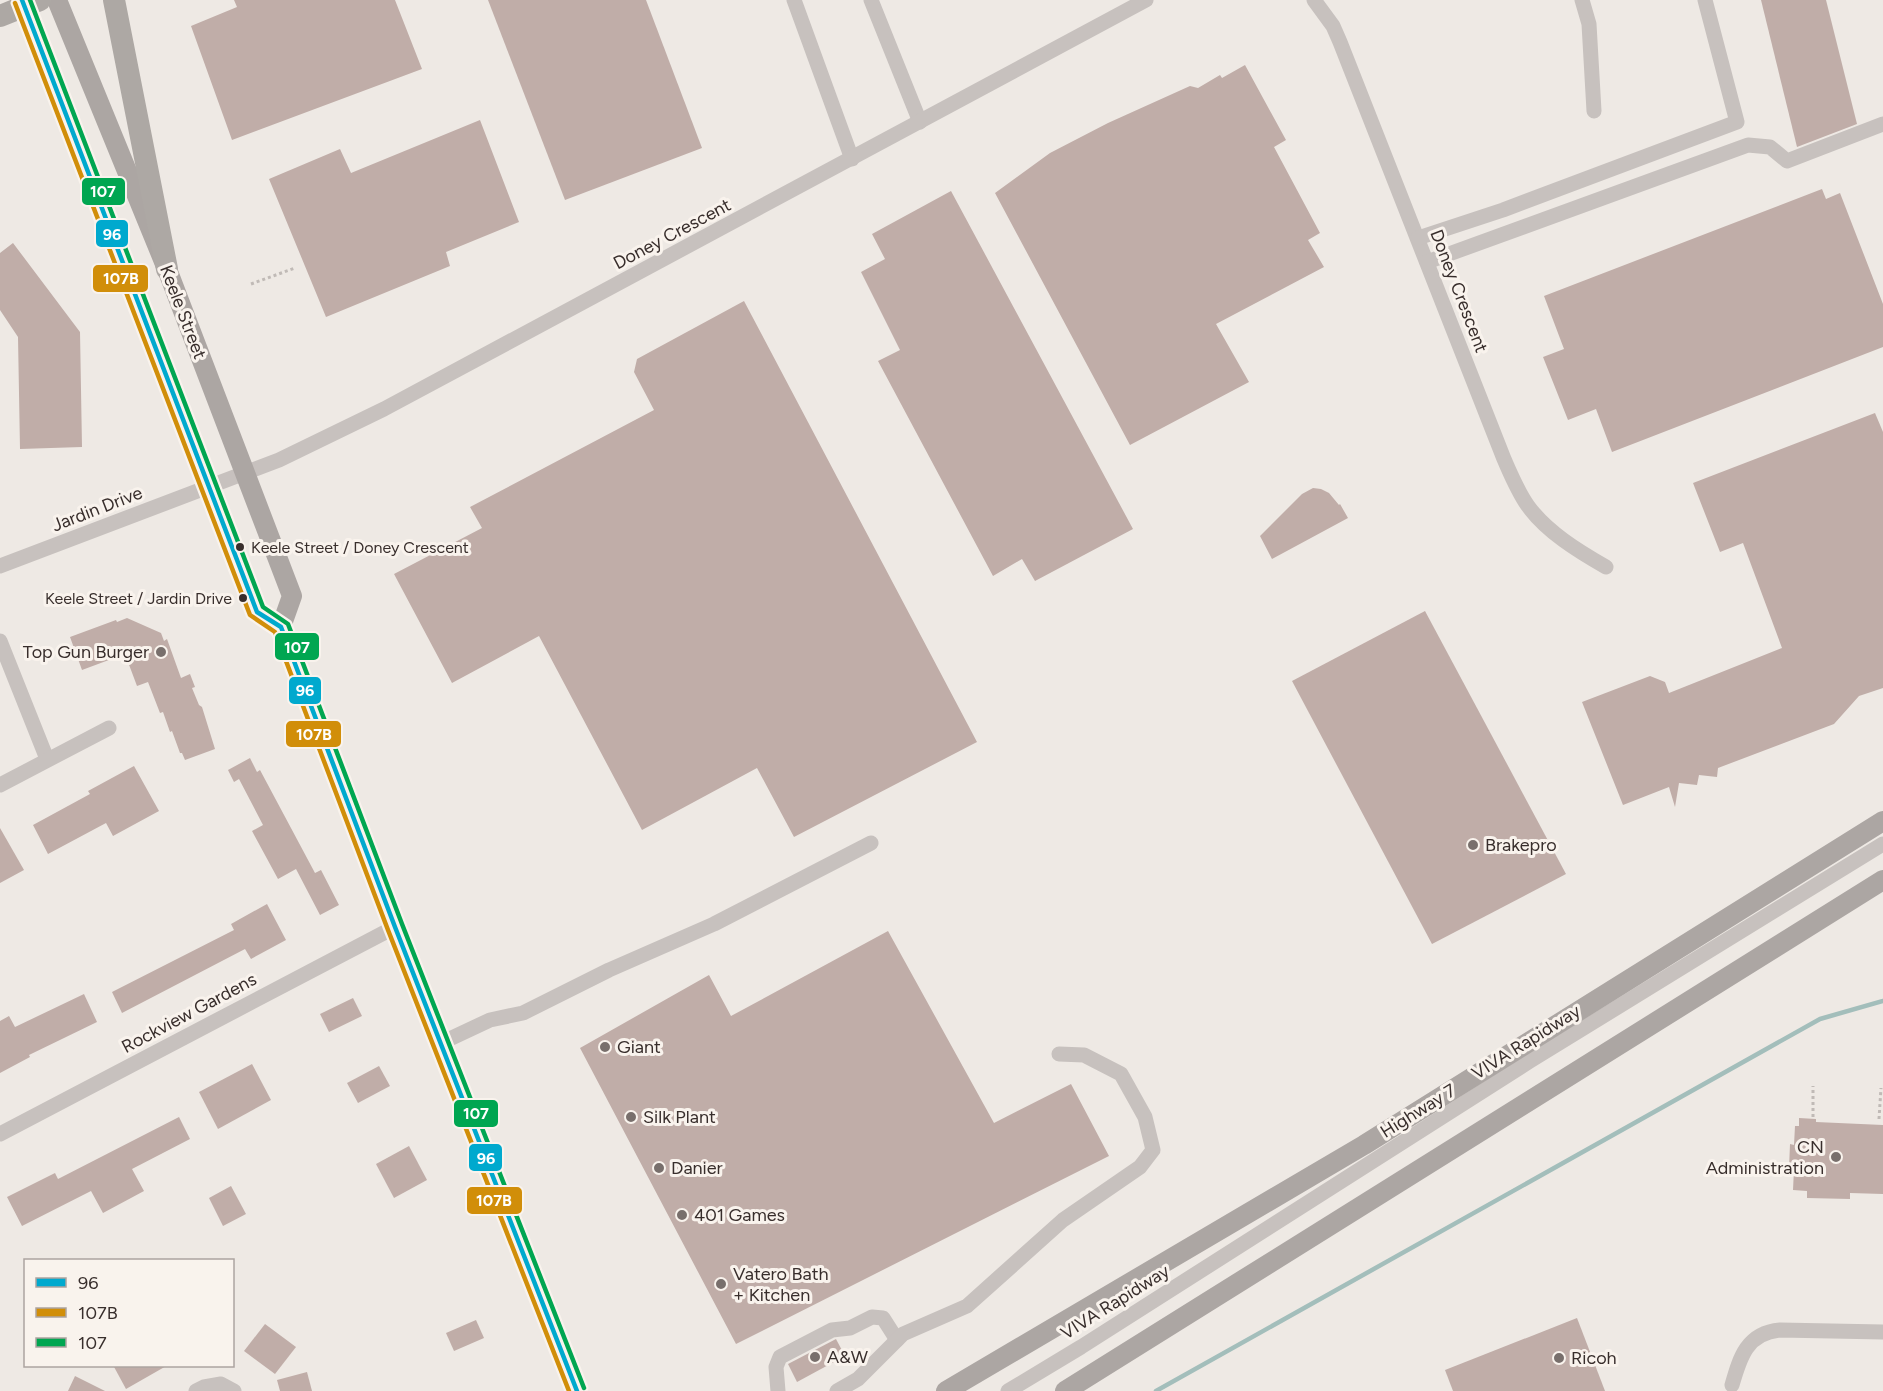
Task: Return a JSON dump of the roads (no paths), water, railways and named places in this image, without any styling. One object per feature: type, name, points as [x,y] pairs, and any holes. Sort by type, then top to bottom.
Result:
[{"type":"highway","points":[[114,0],[167,269]]},
{"type":"highway","points":[[0,16],[29,2]]},
{"type":"main road","name":"Keele Street","points":[[57,0],[167,269],[292,597],[280,627]]},
{"type":"main road","points":[[29,2],[257,612],[280,627],[577,1391]]},
{"type":"main road","name":"Highway 7","points":[[946,1391],[1364,1145],[1883,821]]},
{"type":"main road","points":[[1065,1391],[1883,880]]},
{"type":"street","points":[[794,0],[852,159]]},
{"type":"street","points":[[871,0],[920,122]]},
{"type":"street","name":"Doney Crescent","points":[[208,486],[279,460],[384,409],[1146,0]]},
{"type":"street","name":"Doney Crescent","points":[[1314,0],[1329,19],[1340,42],[1508,468],[1528,506],[1546,525],[1605,567]]},
{"type":"street","points":[[1582,0],[1590,24],[1594,111]]},
{"type":"street","points":[[1418,238],[1503,210],[1737,122],[1705,0]]},
{"type":"street","points":[[1427,262],[1748,146],[1770,147],[1787,161],[1883,124]]},
{"type":"street","name":"Jardin Drive","points":[[0,566],[89,534],[208,486]]},
{"type":"street","points":[[0,641],[47,759]]},
{"type":"street","points":[[0,785],[109,728]]},
{"type":"street","points":[[441,1043],[490,1020],[523,1013],[609,970],[714,924],[871,843]]},
{"type":"street","name":"VIVA Rapidway","points":[[1008,1391],[1540,1055],[1883,844]]},
{"type":"street","name":"Rockview Gardens","points":[[0,1134],[395,927]]},
{"type":"street","points":[[837,1391],[858,1379],[903,1334],[967,1306],[1063,1220],[1140,1167],[1153,1150],[1145,1117],[1121,1074],[1084,1055],[1059,1054]]},
{"type":"street","points":[[778,1391],[776,1367],[780,1357],[832,1330],[850,1328],[872,1317],[883,1318],[897,1340]]},
{"type":"street","points":[[1732,1385],[1745,1349],[1754,1340],[1768,1332],[1780,1330],[1883,1332]]},
{"type":"street","points":[[196,1391],[220,1384],[234,1391]]},
{"type":"waterway","points":[[1156,1391],[1820,1019],[1883,1001]]},
{"type":"place","name":"Keele Street / Doney Crescent","points":[[240,547]]},
{"type":"place","name":"Keele Street / Jardin Drive","points":[[243,598]]},
{"type":"place","name":"Top Gun Burger","points":[[161,652]]},
{"type":"place","name":"Brakepro","points":[[1473,845]]},
{"type":"place","name":"Giant","points":[[605,1047]]},
{"type":"place","name":"Silk Plant","points":[[631,1117]]},
{"type":"place","name":"CN Administration","points":[[1836,1157]]},
{"type":"place","name":"Danier","points":[[659,1168]]},
{"type":"place","name":"401 Games","points":[[682,1215]]},
{"type":"place","name":"Vatero Bath + Kitchen","points":[[721,1284]]},
{"type":"place","name":"A&W","points":[[815,1357]]},
{"type":"place","name":"Ricoh","points":[[1559,1358]]}]
